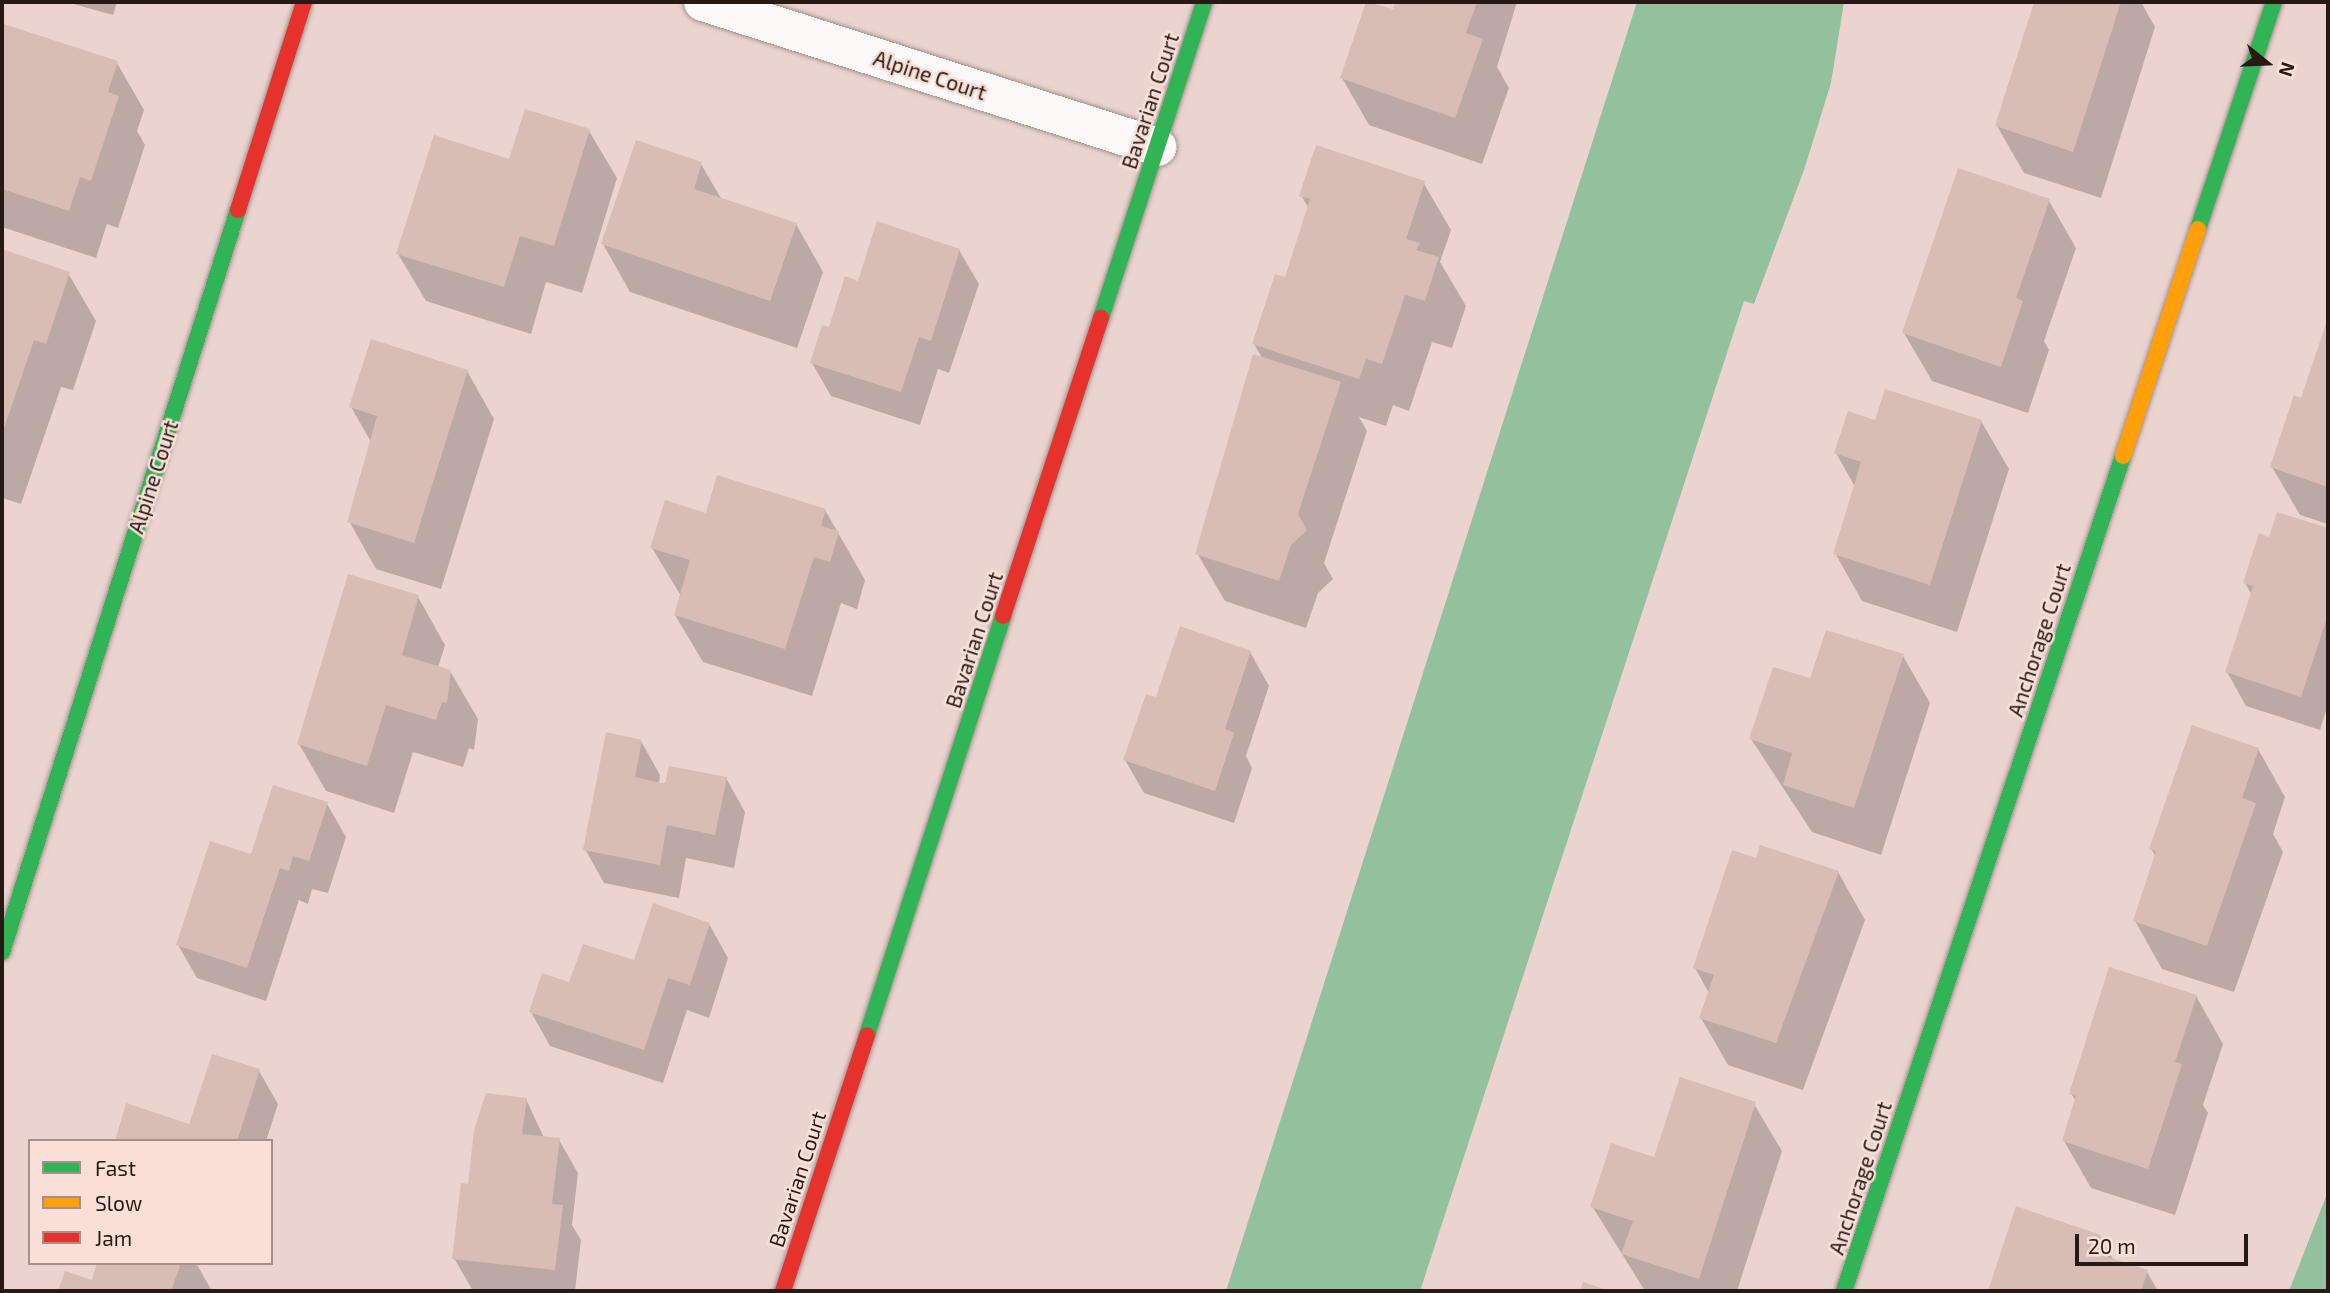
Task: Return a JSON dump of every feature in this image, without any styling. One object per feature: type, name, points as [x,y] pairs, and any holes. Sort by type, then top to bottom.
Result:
[{"type":"street","name":"Alpine Court","points":[[2,951],[304,2]]},
{"type":"street","name":"Alpine Court","points":[[703,2],[1157,147]]},
{"type":"street","name":"Bavarian Court","points":[[783,1291],[1203,2]]},
{"type":"street","name":"Anchorage Court","points":[[1844,1291],[2274,2]]},
{"type":"shaded area","points":[[1637,2],[1844,2],[1831,83],[1804,170],[1754,304],[1744,301],[1420,1291],[1226,1291]]},
{"type":"shaded area","points":[[2328,1189],[2328,1291],[2289,1291],[2325,1199]]},
{"type":"building","points":[[1366,2],[1393,9],[1396,2],[1477,2],[1466,33],[1483,39],[1455,118],[1340,78]]},
{"type":"building","points":[[2034,2],[2121,2],[2073,152],[1995,126]]},
{"type":"building","points":[[4,24],[118,61],[108,92],[119,96],[91,181],[80,177],[69,211],[2,189]]},
{"type":"building","points":[[525,109],[590,129],[554,246],[520,236],[504,287],[396,254],[434,135],[509,159]]},
{"type":"building","points":[[636,140],[702,162],[694,189],[797,223],[770,301],[601,244]]},
{"type":"building","points":[[1316,145],[1425,181],[1406,239],[1420,243],[1416,250],[1439,257],[1425,301],[1405,295],[1382,364],[1366,359],[1359,379],[1252,344],[1275,274],[1285,277],[1310,199],[1299,196]]},
{"type":"building","points":[[1958,168],[2050,199],[2016,298],[2023,301],[2001,367],[1902,333]]},
{"type":"building","points":[[877,221],[960,249],[931,341],[919,337],[901,392],[810,363],[822,325],[829,327],[845,276],[858,281]]},
{"type":"building","points":[[2,249],[70,272],[46,344],[34,340],[2,434]]},
{"type":"building","points":[[2328,318],[2328,487],[2270,467],[2294,395],[2301,398]]},
{"type":"building","points":[[371,339],[468,370],[414,543],[347,522],[377,416],[349,407]]},
{"type":"building","points":[[1253,354],[1341,382],[1298,514],[1307,530],[1291,545],[1279,581],[1195,554]]},
{"type":"building","points":[[1885,389],[1982,420],[1930,585],[1833,554],[1861,462],[1834,453],[1848,411],[1875,420]]},
{"type":"building","points":[[717,475],[826,509],[821,526],[839,531],[830,562],[814,557],[785,649],[674,615],[690,560],[650,548],[665,500],[706,513]]},
{"type":"building","points":[[2277,512],[2328,528],[2328,615],[2301,697],[2225,672],[2253,586],[2243,583],[2259,533],[2269,537]]},
{"type":"building","points":[[348,574],[419,595],[402,655],[451,670],[447,703],[442,702],[436,720],[386,705],[367,766],[297,744]]},
{"type":"building","points":[[1180,626],[1251,651],[1225,729],[1234,733],[1215,791],[1123,760],[1146,694],[1156,697]]},
{"type":"building","points":[[1826,630],[1904,654],[1854,808],[1783,785],[1792,753],[1749,739],[1773,667],[1810,678]]},
{"type":"building","points":[[2192,725],[2259,748],[2242,798],[2256,803],[2207,946],[2133,921],[2156,851],[2149,849]]},
{"type":"building","points":[[606,732],[642,740],[635,777],[665,784],[669,766],[727,777],[715,835],[667,825],[660,865],[583,850]]},
{"type":"building","points":[[273,785],[328,802],[309,861],[293,856],[289,871],[280,868],[247,968],[176,945],[210,841],[251,854]]},
{"type":"building","points":[[1760,845],[1839,871],[1776,1043],[1699,1018],[1714,975],[1693,968],[1732,850],[1756,858]]},
{"type":"building","points":[[653,903],[710,923],[690,985],[668,978],[644,1050],[529,1012],[542,973],[569,982],[583,944],[634,960]]},
{"type":"building","points":[[2109,967],[2197,995],[2175,1062],[2182,1064],[2148,1169],[2062,1141],[2076,1096],[2069,1094]]},
{"type":"building","points":[[212,1054],[260,1069],[238,1139],[116,1139],[126,1103],[189,1124]]},
{"type":"building","points":[[1680,1077],[1756,1102],[1699,1279],[1621,1254],[1633,1221],[1590,1207],[1611,1143],[1654,1157]]},
{"type":"building","points":[[486,1093],[527,1098],[522,1134],[560,1138],[552,1204],[563,1205],[555,1270],[452,1259],[461,1183],[468,1184],[474,1130]]},
{"type":"building","points":[[2016,1206],[2101,1235],[2095,1253],[2148,1270],[2141,1291],[1988,1291]]},
{"type":"building","points":[[96,1265],[180,1265],[171,1291],[58,1291],[65,1271],[92,1280]]},
{"type":"building","points":[[1583,1282],[1610,1291],[1580,1291]]},
{"type":"traffic: fast","points":[[1101,318],[1204,2]]},
{"type":"traffic: fast","points":[[2198,229],[2274,2]]},
{"type":"traffic: fast","points":[[2,952],[238,210]]},
{"type":"traffic: fast","points":[[1844,1291],[2123,456]]},
{"type":"traffic: fast","points":[[867,1035],[1003,616]]},
{"type":"traffic: slow","points":[[2123,456],[2198,229]]},
{"type":"traffic: jam","points":[[238,210],[304,2]]},
{"type":"traffic: jam","points":[[1003,616],[1101,318]]},
{"type":"traffic: jam","points":[[783,1291],[867,1035]]}]
